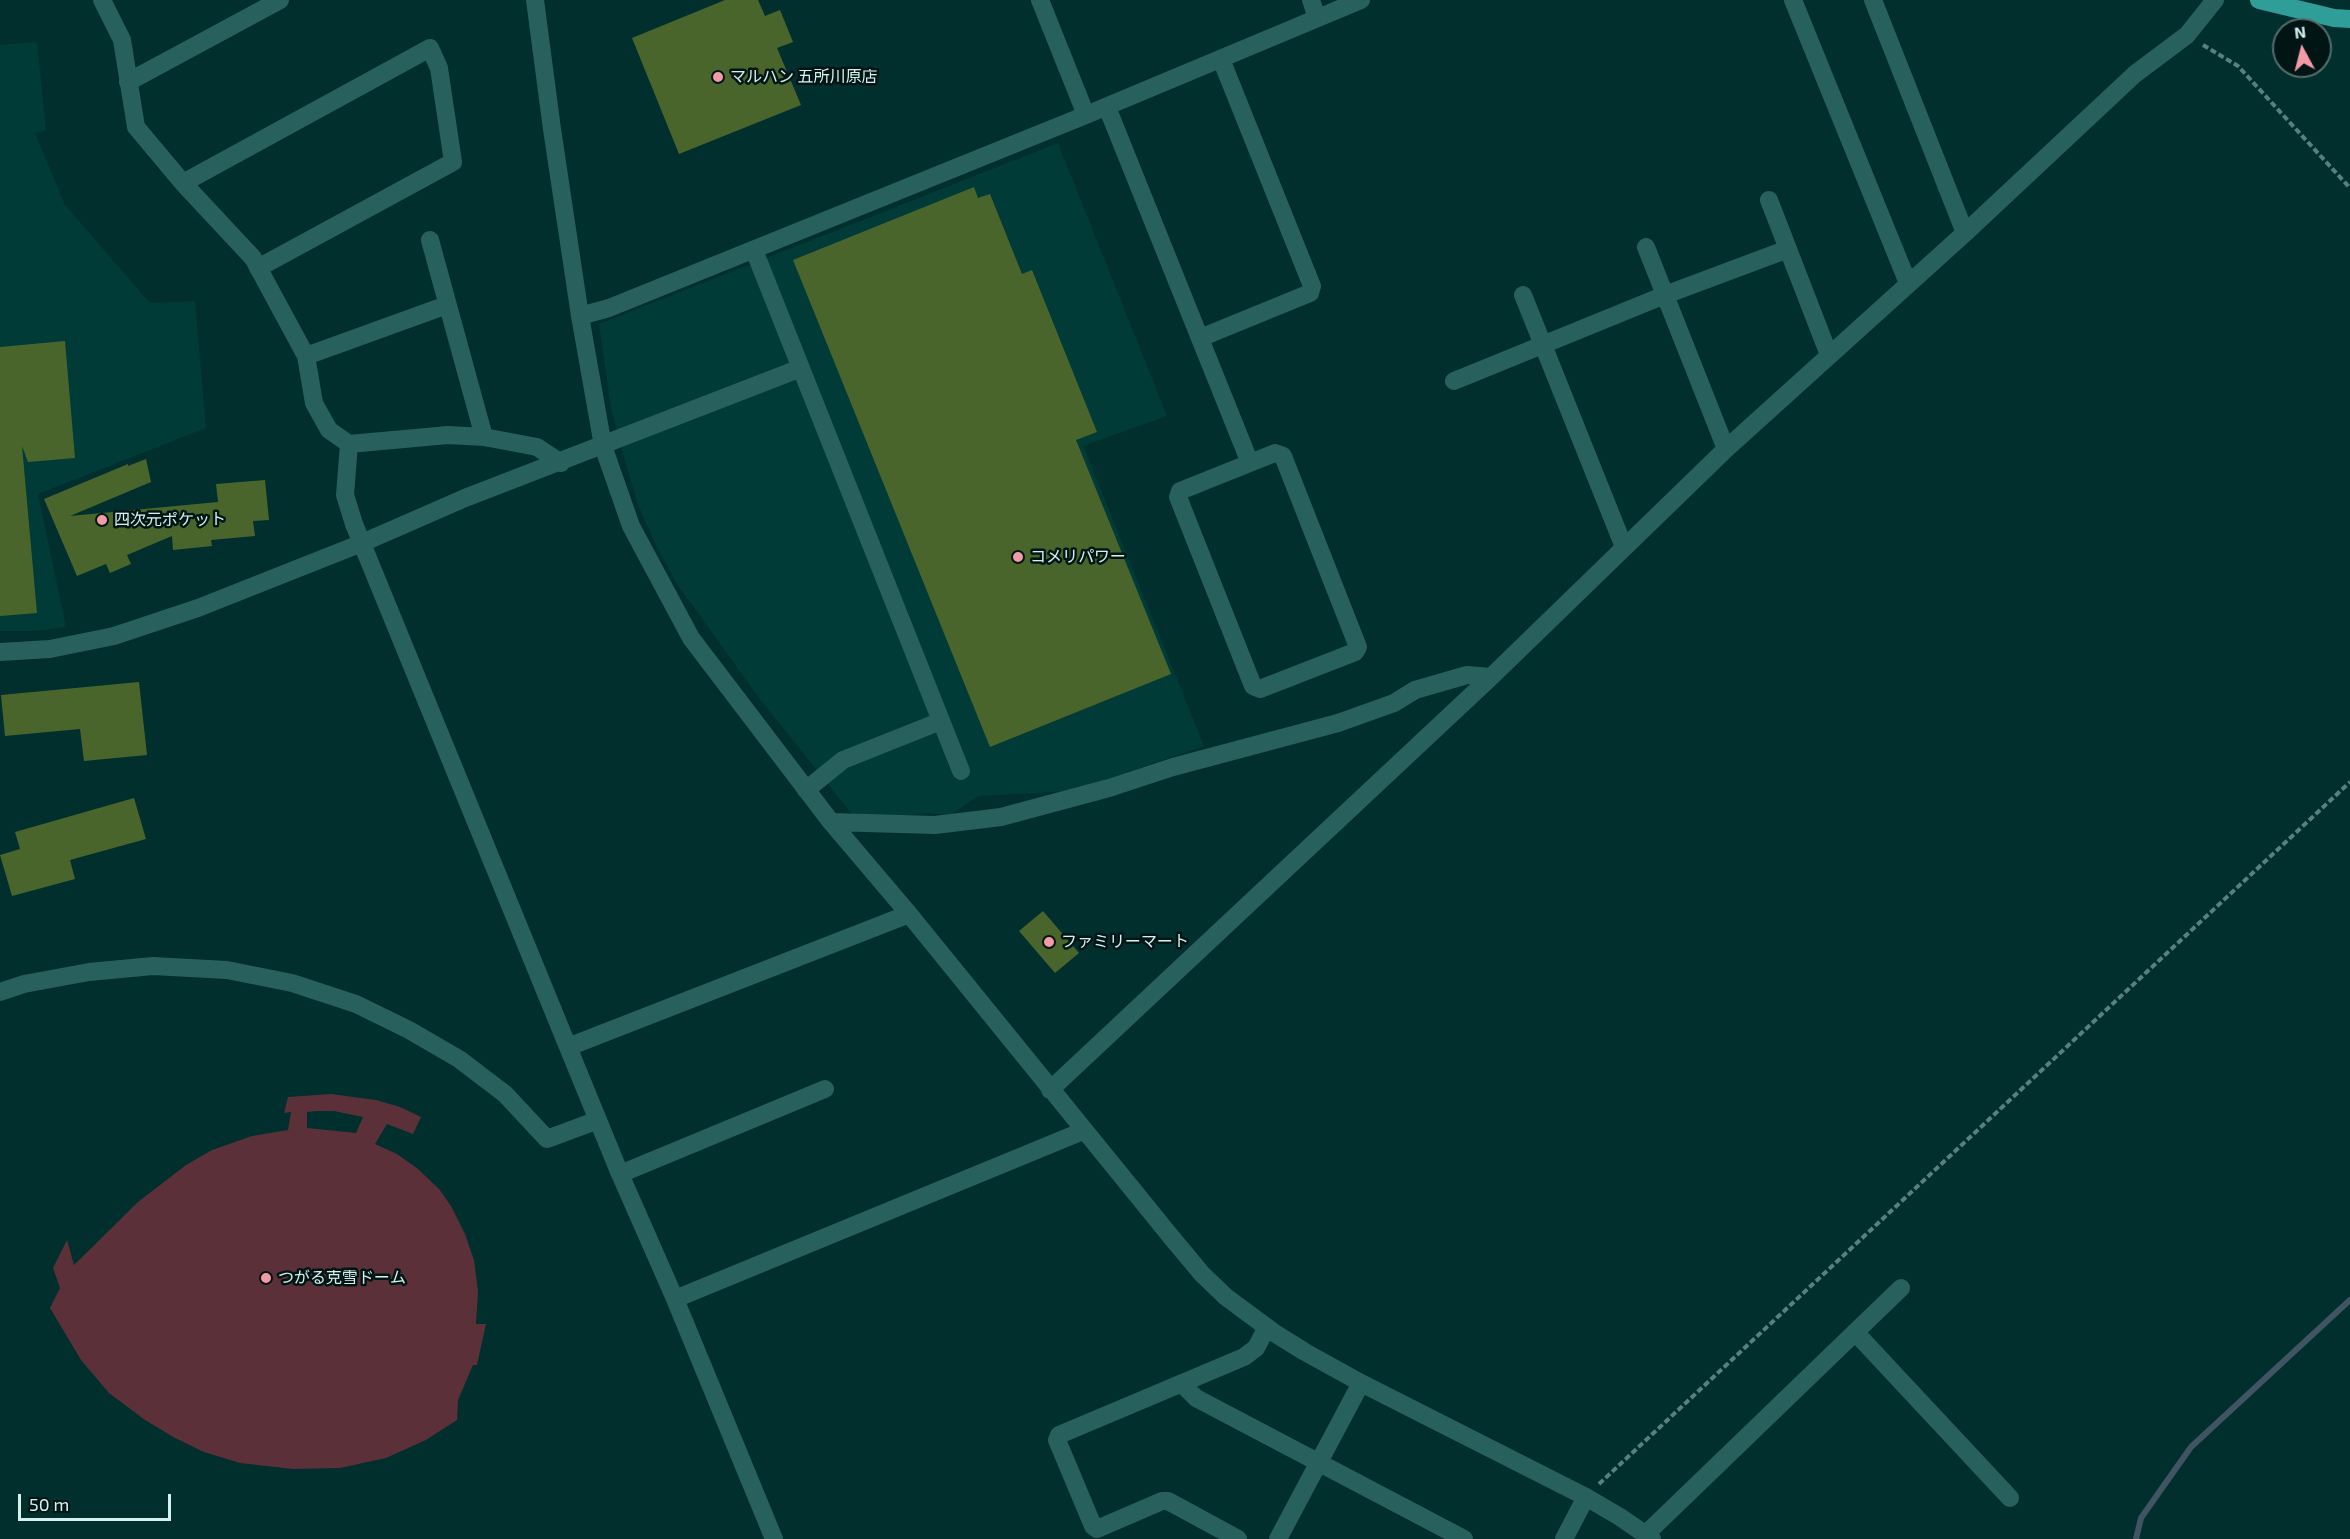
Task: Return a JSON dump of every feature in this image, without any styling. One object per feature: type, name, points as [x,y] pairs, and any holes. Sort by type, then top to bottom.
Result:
[{"type":"main road","points":[[2259,0],[2334,18],[2350,19]]},
{"type":"street","points":[[102,0],[122,40],[136,127],[183,183],[253,258],[306,356],[314,403],[329,430],[349,444],[448,435],[484,437],[537,447],[561,463]]},
{"type":"street","points":[[129,82],[280,0]]},
{"type":"street","points":[[535,0],[580,316],[603,446],[631,526],[691,638],[806,790],[1083,1131],[1202,1274],[1226,1297],[1267,1328],[1361,1383],[1586,1497],[1649,1537],[1901,1288]]},
{"type":"street","points":[[1040,0],[1086,116]]},
{"type":"street","points":[[1311,0],[1317,18]]},
{"type":"street","points":[[580,316],[609,308],[1086,116],[1361,0]]},
{"type":"street","points":[[1792,0],[1908,283]]},
{"type":"street","points":[[1873,0],[1965,233]]},
{"type":"street","points":[[1050,1090],[1491,677],[1726,449],[1965,233],[2135,74],[2187,35],[2215,0]]},
{"type":"street","points":[[183,183],[430,48],[440,68],[453,162],[258,268]]},
{"type":"street","points":[[1200,338],[1310,293],[1312,286],[1221,59]]},
{"type":"street","points":[[1107,107],[1250,463]]},
{"type":"street","points":[[1769,200],[1829,355]]},
{"type":"street","points":[[430,240],[484,437]]},
{"type":"street","points":[[1646,247],[1726,449]]},
{"type":"street","points":[[1454,381],[1665,295],[1788,249]]},
{"type":"street","points":[[754,250],[961,771]]},
{"type":"street","points":[[1523,295],[1624,548]]},
{"type":"street","points":[[306,356],[447,305]]},
{"type":"street","points":[[0,652],[50,649],[114,636],[198,608],[362,543],[465,498],[561,463],[801,368]]},
{"type":"street","points":[[349,444],[345,495],[362,543],[620,1174],[675,1299],[774,1539]]},
{"type":"street","points":[[1275,453],[1283,456],[1358,646],[1355,652],[1260,689],[1253,686],[1178,497],[1180,491],[1250,463],[1275,453]]},
{"type":"street","points":[[831,822],[935,825],[1001,817],[1108,788],[1173,766],[1338,723],[1394,703],[1415,690],[1467,675],[1491,677]]},
{"type":"street","points":[[806,790],[843,760],[941,721]]},
{"type":"street","points":[[568,1047],[909,914]]},
{"type":"street","points":[[0,992],[24,984],[78,974],[153,966],[227,970],[292,983],[356,1004],[409,1030],[459,1059],[504,1094],[547,1139],[598,1120]]},
{"type":"street","points":[[620,1174],[825,1089]]},
{"type":"street","points":[[675,1299],[1083,1131]]},
{"type":"street","points":[[1227,1537],[1168,1501],[1162,1501],[1097,1529],[1093,1526],[1057,1440],[1059,1435],[1244,1357],[1257,1348],[1267,1328]]},
{"type":"street","points":[[1855,1332],[2010,1498]]},
{"type":"street","points":[[1278,1539],[1361,1383]]},
{"type":"street","points":[[1182,1384],[1196,1398],[1464,1539]]},
{"type":"street","points":[[1564,1539],[1586,1497]]},
{"type":"path","points":[[2187,35],[2238,66],[2350,188]]},
{"type":"path","points":[[1586,1497],[2350,782]]},
{"type":"shaded area","points":[[37,42],[46,130],[35,133],[65,205],[150,303],[195,301],[206,428],[38,494],[66,627],[36,631],[0,631],[0,45]]},
{"type":"shaded area","points":[[1058,143],[1167,416],[1083,446],[1204,746],[1072,791],[978,796],[950,815],[927,813],[893,817],[852,814],[759,698],[678,586],[657,547],[638,505],[611,408],[599,324]]},
{"type":"shaded area","name":"つがる克雪ドーム","points":[[331,1094],[376,1100],[400,1107],[421,1117],[413,1134],[387,1124],[375,1144],[397,1154],[418,1169],[439,1189],[451,1206],[465,1234],[474,1260],[478,1292],[476,1324],[486,1324],[477,1365],[473,1365],[458,1400],[457,1420],[426,1440],[386,1458],[340,1468],[293,1469],[240,1463],[204,1452],[175,1438],[145,1420],[109,1393],[81,1360],[50,1308],[60,1288],[53,1268],[67,1240],[74,1265],[138,1202],[186,1165],[212,1150],[252,1136],[288,1130],[291,1112],[284,1113],[288,1097]],"holes":[[[334,1111],[363,1117],[356,1133],[307,1128],[307,1112]]]},
{"type":"building","name":"マルハン 五所川原店","points":[[725,0],[758,0],[765,16],[780,10],[793,42],[777,48],[801,105],[679,154],[632,38]]},
{"type":"building","name":"コメリパワー","points":[[974,187],[978,198],[990,194],[1022,274],[1032,270],[1097,432],[1076,440],[1171,674],[990,747],[793,260]]},
{"type":"building","points":[[65,341],[75,458],[28,462],[22,446],[37,613],[0,616],[0,347]]},
{"type":"building","points":[[146,459],[151,482],[70,516],[218,502],[216,484],[265,480],[269,520],[253,521],[255,536],[211,540],[212,546],[173,550],[172,536],[127,555],[131,564],[110,573],[106,564],[77,576],[44,499],[128,464],[128,466]]},
{"type":"building","points":[[139,682],[147,755],[84,761],[80,729],[5,736],[1,695]]},
{"type":"building","points":[[134,798],[146,839],[70,860],[75,879],[12,896],[0,855],[20,849],[15,832]]},
{"type":"building","name":"ファミリーマート","points":[[1043,911],[1079,953],[1055,973],[1019,931]]},
{"type":"waterway","points":[[2136,1539],[2141,1518],[2191,1447],[2350,1300]]},
{"type":"place","name":"マルハン 五所川原店","points":[[718,77]]},
{"type":"place","name":"四次元ポケット","points":[[102,520]]},
{"type":"place","name":"コメリパワー","points":[[1018,557]]},
{"type":"place","name":"ファミリーマート","points":[[1049,942]]},
{"type":"place","name":"つがる克雪ドーム","points":[[266,1278]]}]
